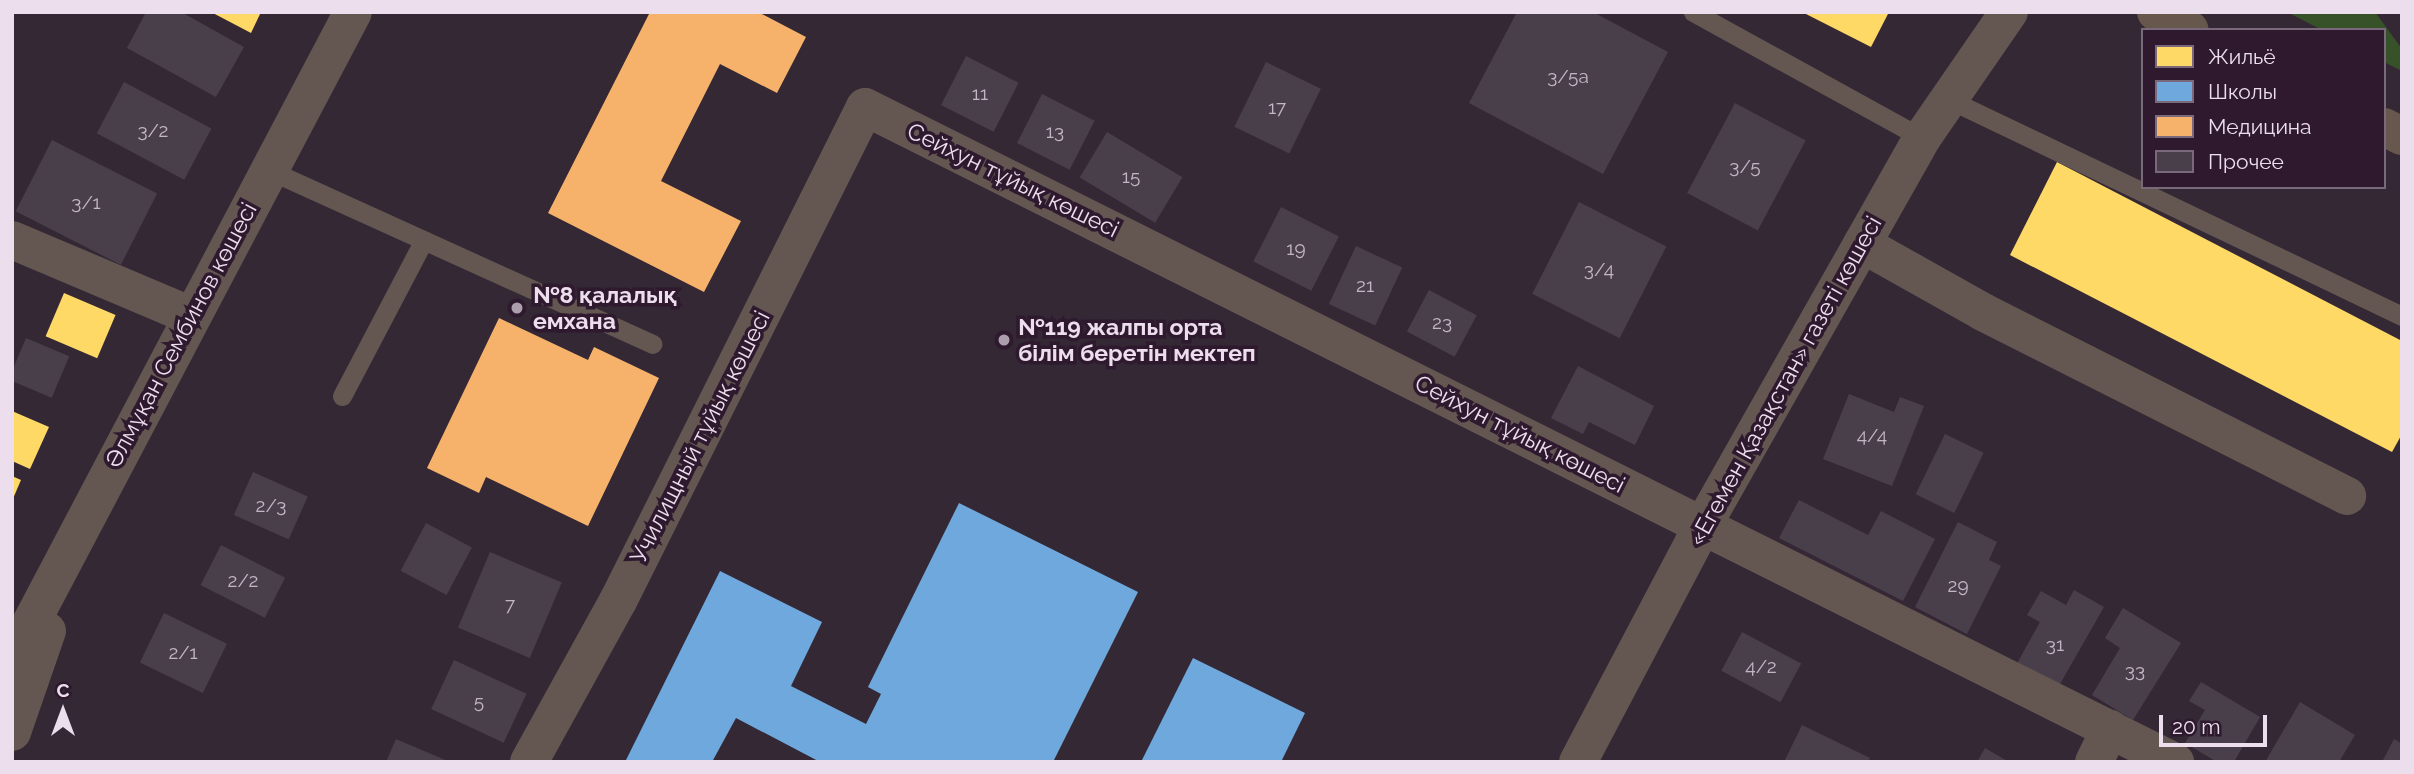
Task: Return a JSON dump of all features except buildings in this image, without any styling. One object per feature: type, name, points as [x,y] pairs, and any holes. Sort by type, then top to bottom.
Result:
[{"type":"main road","points":[[2156,12],[2186,28]]},
{"type":"main road","points":[[2386,128],[2402,136]]},
{"type":"street","name":"Әлмұқан Сембинов көшесі","points":[[12,659],[353,12]]},
{"type":"street","name":"«Егемен Қазақстан» газеті көшесі","points":[[1578,762],[1702,527],[1922,138],[1946,98],[2009,12]]},
{"type":"street","name":"Сейхун тұйық көшесі","points":[[864,107],[1702,527],[2102,746],[2175,762]]},
{"type":"street","name":"Училищный тұйық көшесі","points":[[529,762],[618,601],[864,107]]},
{"type":"street","points":[[12,240],[192,316]]},
{"type":"street","points":[[1862,244],[1996,318],[2347,496]]},
{"type":"street","points":[[12,732],[48,626],[58,568]]},
{"type":"lane","points":[[1693,12],[1922,138]]},
{"type":"lane","points":[[1946,98],[2402,316]]},
{"type":"lane","points":[[270,170],[652,344]]},
{"type":"lane","points":[[342,396],[424,240]]},
{"type":"green space","points":[[2287,12],[2375,12],[2402,49],[2402,71],[2386,63],[2386,28],[2318,28]]},
{"type":"place","name":"№8 қалалық емхана","points":[[517,308]]},
{"type":"place","name":"№119 жалпы орта білім беретін мектеп","points":[[1004,340]]}]
